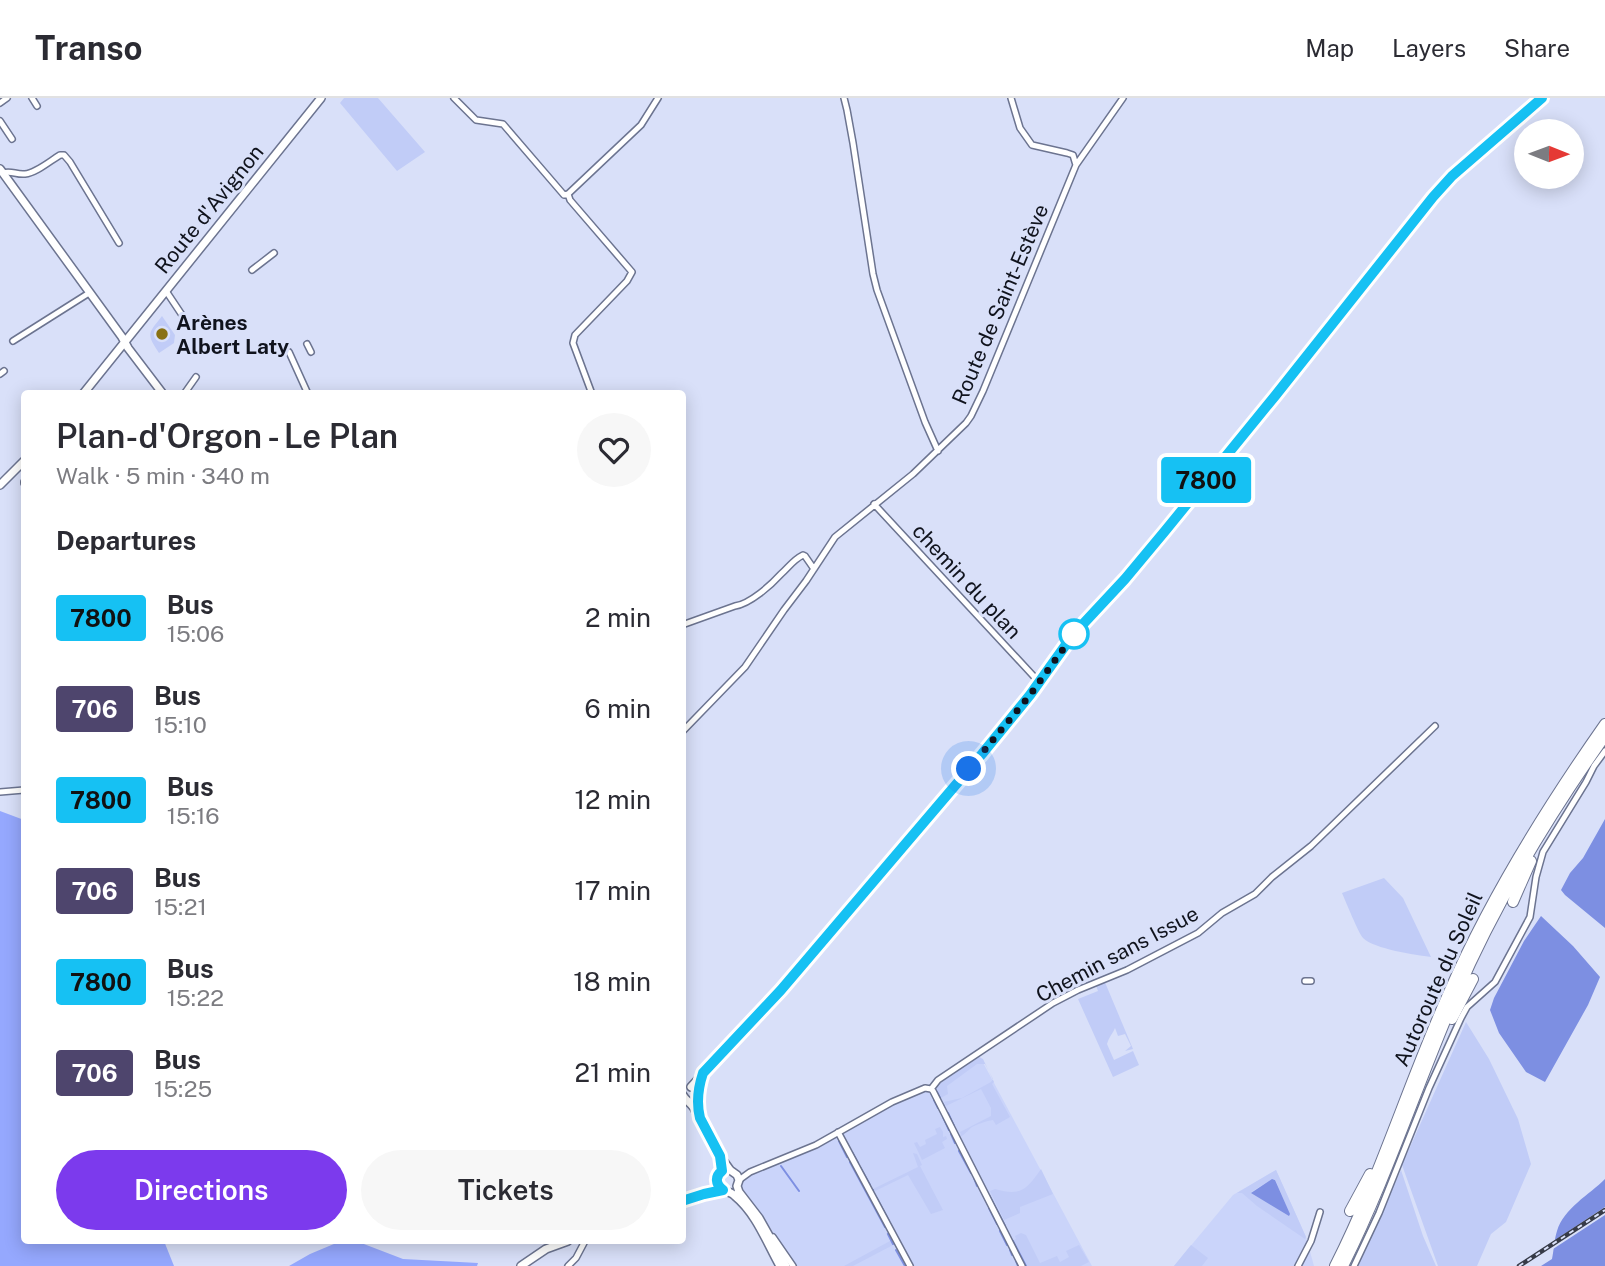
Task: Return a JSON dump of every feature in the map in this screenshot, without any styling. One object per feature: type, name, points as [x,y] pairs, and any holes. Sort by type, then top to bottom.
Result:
[{"type":"highway","name":"Autoroute du Soleil","points":[[1335,1266],[1373,1183],[1449,991],[1476,934],[1530,838],[1605,724]]},
{"type":"highway","name":"Autoroute du Soleil","points":[[1343,1266],[1379,1188],[1435,1046],[1483,937],[1554,813],[1605,736]]},
{"type":"highway","points":[[1513,902],[1554,813]]},
{"type":"highway","points":[[1435,1046],[1473,979]]},
{"type":"highway","points":[[1350,1211],[1400,1114]]},
{"type":"main road","name":"Route d'Avignon","points":[[86,390],[321,98]]},
{"type":"main road","points":[[694,1102],[686,1101],[688,1090],[781,990],[880,876],[990,744],[1074,634],[1125,579],[1275,396],[1433,197],[1452,176],[1542,98]]},
{"type":"main road","points":[[6,173],[158,390]]},
{"type":"main road","points":[[0,485],[21,464]]},
{"type":"main road","points":[[688,1090],[699,1096],[694,1102]]},
{"type":"main road","points":[[694,1102],[739,1192],[759,1218],[786,1266]]},
{"type":"main road","points":[[704,1194],[713,1186],[718,1176],[733,1176]]},
{"type":"main road","points":[[686,1201],[704,1194],[733,1190],[733,1176]]},
{"type":"main road","points":[[717,1180],[719,1187],[737,1197],[752,1216],[780,1266]]},
{"type":"main road","points":[[520,1266],[546,1249],[560,1244]]},
{"type":"street","points":[[0,103],[7,98]]},
{"type":"street","points":[[32,98],[37,106]]},
{"type":"street","points":[[454,98],[476,120],[503,124],[565,195],[568,194]]},
{"type":"street","points":[[568,194],[641,125],[658,98]]},
{"type":"street","points":[[844,98],[875,282],[938,451]]},
{"type":"street","points":[[1011,98],[1020,128],[1032,145],[1073,155],[1076,164]]},
{"type":"street","name":"Route de Saint-Estève","points":[[686,728],[745,667],[835,537],[914,474],[966,423],[977,404],[1076,164],[1123,98]]},
{"type":"street","points":[[0,121],[12,139]]},
{"type":"street","points":[[6,173],[27,174],[64,155],[119,243]]},
{"type":"street","points":[[568,194],[570,200],[632,272],[627,281],[575,335],[573,343],[591,390]]},
{"type":"street","points":[[252,270],[274,253]]},
{"type":"street","points":[[166,291],[186,321]]},
{"type":"street","points":[[13,341],[89,293]]},
{"type":"street","points":[[307,344],[311,352]]},
{"type":"street","points":[[305,381],[290,352],[306,390]]},
{"type":"street","points":[[187,390],[196,377]]},
{"type":"street","name":"chemin du plan","points":[[874,504],[1037,680]]},
{"type":"street","points":[[686,624],[744,605],[803,555],[814,569]]},
{"type":"street","name":"Chemin sans Issue","points":[[930,1089],[938,1080],[1053,1003],[1199,933],[1222,913],[1255,894],[1311,846],[1436,726]]},
{"type":"street","points":[[1354,1266],[1461,1018],[1467,1007],[1495,982],[1530,918],[1543,852],[1605,751]]},
{"type":"street","points":[[0,792],[21,790]]},
{"type":"street","points":[[733,1176],[750,1172],[816,1145],[892,1102],[925,1088],[930,1089],[1022,1266]]},
{"type":"street","points":[[838,1132],[910,1266]]},
{"type":"street","points":[[1298,1266],[1311,1241],[1320,1212]]},
{"type":"street","points":[[759,1218],[793,1266]]},
{"type":"street","points":[[568,1266],[583,1244]]},
{"type":"shaded area","points":[[344,98],[378,98],[425,152],[397,171],[340,103]]},
{"type":"shaded area","name":"Arènes Albert Laty","points":[[162,316],[175,335],[174,343],[159,353],[150,334]]},
{"type":"shaded area","points":[[0,811],[21,819],[21,1244],[165,1244],[174,1266],[0,1266]]},
{"type":"shaded area","points":[[1605,819],[1605,928],[1561,890]]},
{"type":"shaded area","points":[[1384,878],[1403,898],[1431,957],[1385,948],[1368,942],[1361,935],[1342,893]]},
{"type":"shaded area","points":[[1541,916],[1573,946],[1600,977],[1588,1005],[1545,1082],[1526,1072],[1499,1033],[1490,1010],[1524,941]]},
{"type":"shaded area","points":[[1104,980],[1133,1049],[1125,1051],[1131,1046],[1125,1034],[1118,1036],[1115,1028],[1107,1044],[1114,1060],[1133,1051],[1139,1065],[1113,1077],[1078,999],[1098,991],[1095,983]]},
{"type":"shaded area","points":[[1466,1022],[1489,1059],[1518,1119],[1531,1164],[1506,1222],[1491,1234],[1477,1266],[1438,1266],[1402,1165]]},
{"type":"shaded area","points":[[979,1055],[1092,1266],[797,1266],[743,1190],[743,1180],[924,1092]]},
{"type":"shaded area","points":[[979,1057],[983,1059],[989,1071],[985,1064],[977,1064],[947,1086],[948,1094],[939,1099],[936,1086]]},
{"type":"shaded area","points":[[993,1079],[992,1084],[1010,1117],[996,1125],[993,1120],[979,1124],[959,1137],[960,1132],[991,1116],[991,1108],[981,1089],[946,1106],[944,1102],[962,1098]]},
{"type":"shaded area","points":[[940,1127],[943,1137],[946,1136],[947,1139],[942,1142],[945,1148],[922,1160],[914,1143],[917,1142],[920,1147],[926,1144],[925,1140],[937,1134],[935,1129]]},
{"type":"shaded area","points":[[913,1153],[917,1154],[922,1165],[920,1166],[943,1210],[931,1214],[908,1175],[873,1192],[871,1190],[918,1167]]},
{"type":"shaded area","points":[[1041,1169],[1053,1194],[1020,1207],[1020,1213],[1004,1220],[990,1191],[1023,1190]]},
{"type":"shaded area","points":[[1276,1170],[1306,1237],[1314,1266],[1174,1266],[1233,1195]]},
{"type":"shaded area","points":[[1276,1170],[1305,1239],[1242,1193],[1237,1193]],"holes":[[[1275,1179],[1290,1215],[1251,1192]]]},
{"type":"shaded area","points":[[1401,1170],[1436,1266],[1357,1266]]},
{"type":"shaded area","points":[[1272,1179],[1275,1180],[1289,1216],[1251,1193]]},
{"type":"shaded area","points":[[1605,1179],[1605,1266],[1541,1266],[1552,1259],[1557,1231],[1565,1215]]},
{"type":"shaded area","points":[[889,1232],[895,1244],[853,1266],[844,1266],[890,1241],[886,1233]]},
{"type":"shaded area","points":[[1021,1233],[1026,1235],[1040,1263],[1057,1256],[1060,1262],[1069,1257],[1066,1251],[1079,1245],[1089,1262],[1081,1266],[1027,1266],[1014,1240],[1015,1236]]},
{"type":"shaded area","points":[[334,1244],[364,1244],[403,1259],[478,1263],[477,1266],[289,1266]]},
{"type":"shaded area","points":[[1191,1245],[1208,1258],[1202,1266],[1174,1266]]},
{"type":"pier","points":[[1605,1207],[1605,1215],[1550,1251],[1552,1242]]},
{"type":"waterway","points":[[937,1092],[940,1098]]},
{"type":"waterway","points":[[934,1100],[938,1108]]},
{"type":"waterway","points":[[948,1113],[954,1126]]},
{"type":"waterway","points":[[943,1117],[949,1130]]},
{"type":"waterway","points":[[951,1134],[955,1143]]},
{"type":"waterway","points":[[839,1141],[847,1157]]},
{"type":"waterway","points":[[959,1151],[971,1173]]},
{"type":"waterway","points":[[852,1152],[858,1163]]},
{"type":"waterway","points":[[850,1162],[885,1227]]},
{"type":"waterway","points":[[781,1166],[799,1191]]},
{"type":"waterway","points":[[860,1167],[870,1185]]},
{"type":"waterway","points":[[974,1178],[977,1186]]},
{"type":"waterway","points":[[989,1195],[1005,1226]]},
{"type":"waterway","points":[[876,1197],[889,1221]]},
{"type":"waterway","points":[[989,1208],[997,1224]]},
{"type":"waterway","points":[[1000,1231],[1007,1245]]},
{"type":"waterway","points":[[888,1234],[893,1244]]},
{"type":"waterway","points":[[1013,1241],[1026,1266]]},
{"type":"waterway","points":[[896,1250],[905,1266]]},
{"type":"waterway","points":[[1010,1250],[1012,1255]]},
{"type":"waterway","points":[[1016,1261],[1018,1266]]},
{"type":"railway","points":[[1519,1266],[1605,1210]]},
{"type":"bus line","name":"7800","points":[[686,1200],[723,1190],[717,1180],[722,1171],[722,1162],[698,1112],[698,1091],[703,1073],[781,990],[982,754],[1030,695],[1065,646],[1165,531],[1433,197],[1452,176],[1542,98]]},
{"type":"place","name":"Arènes Albert Laty","points":[[162,334]]},
{"type":"route","points":[[969,769],[1030,695],[1074,634]]}]
